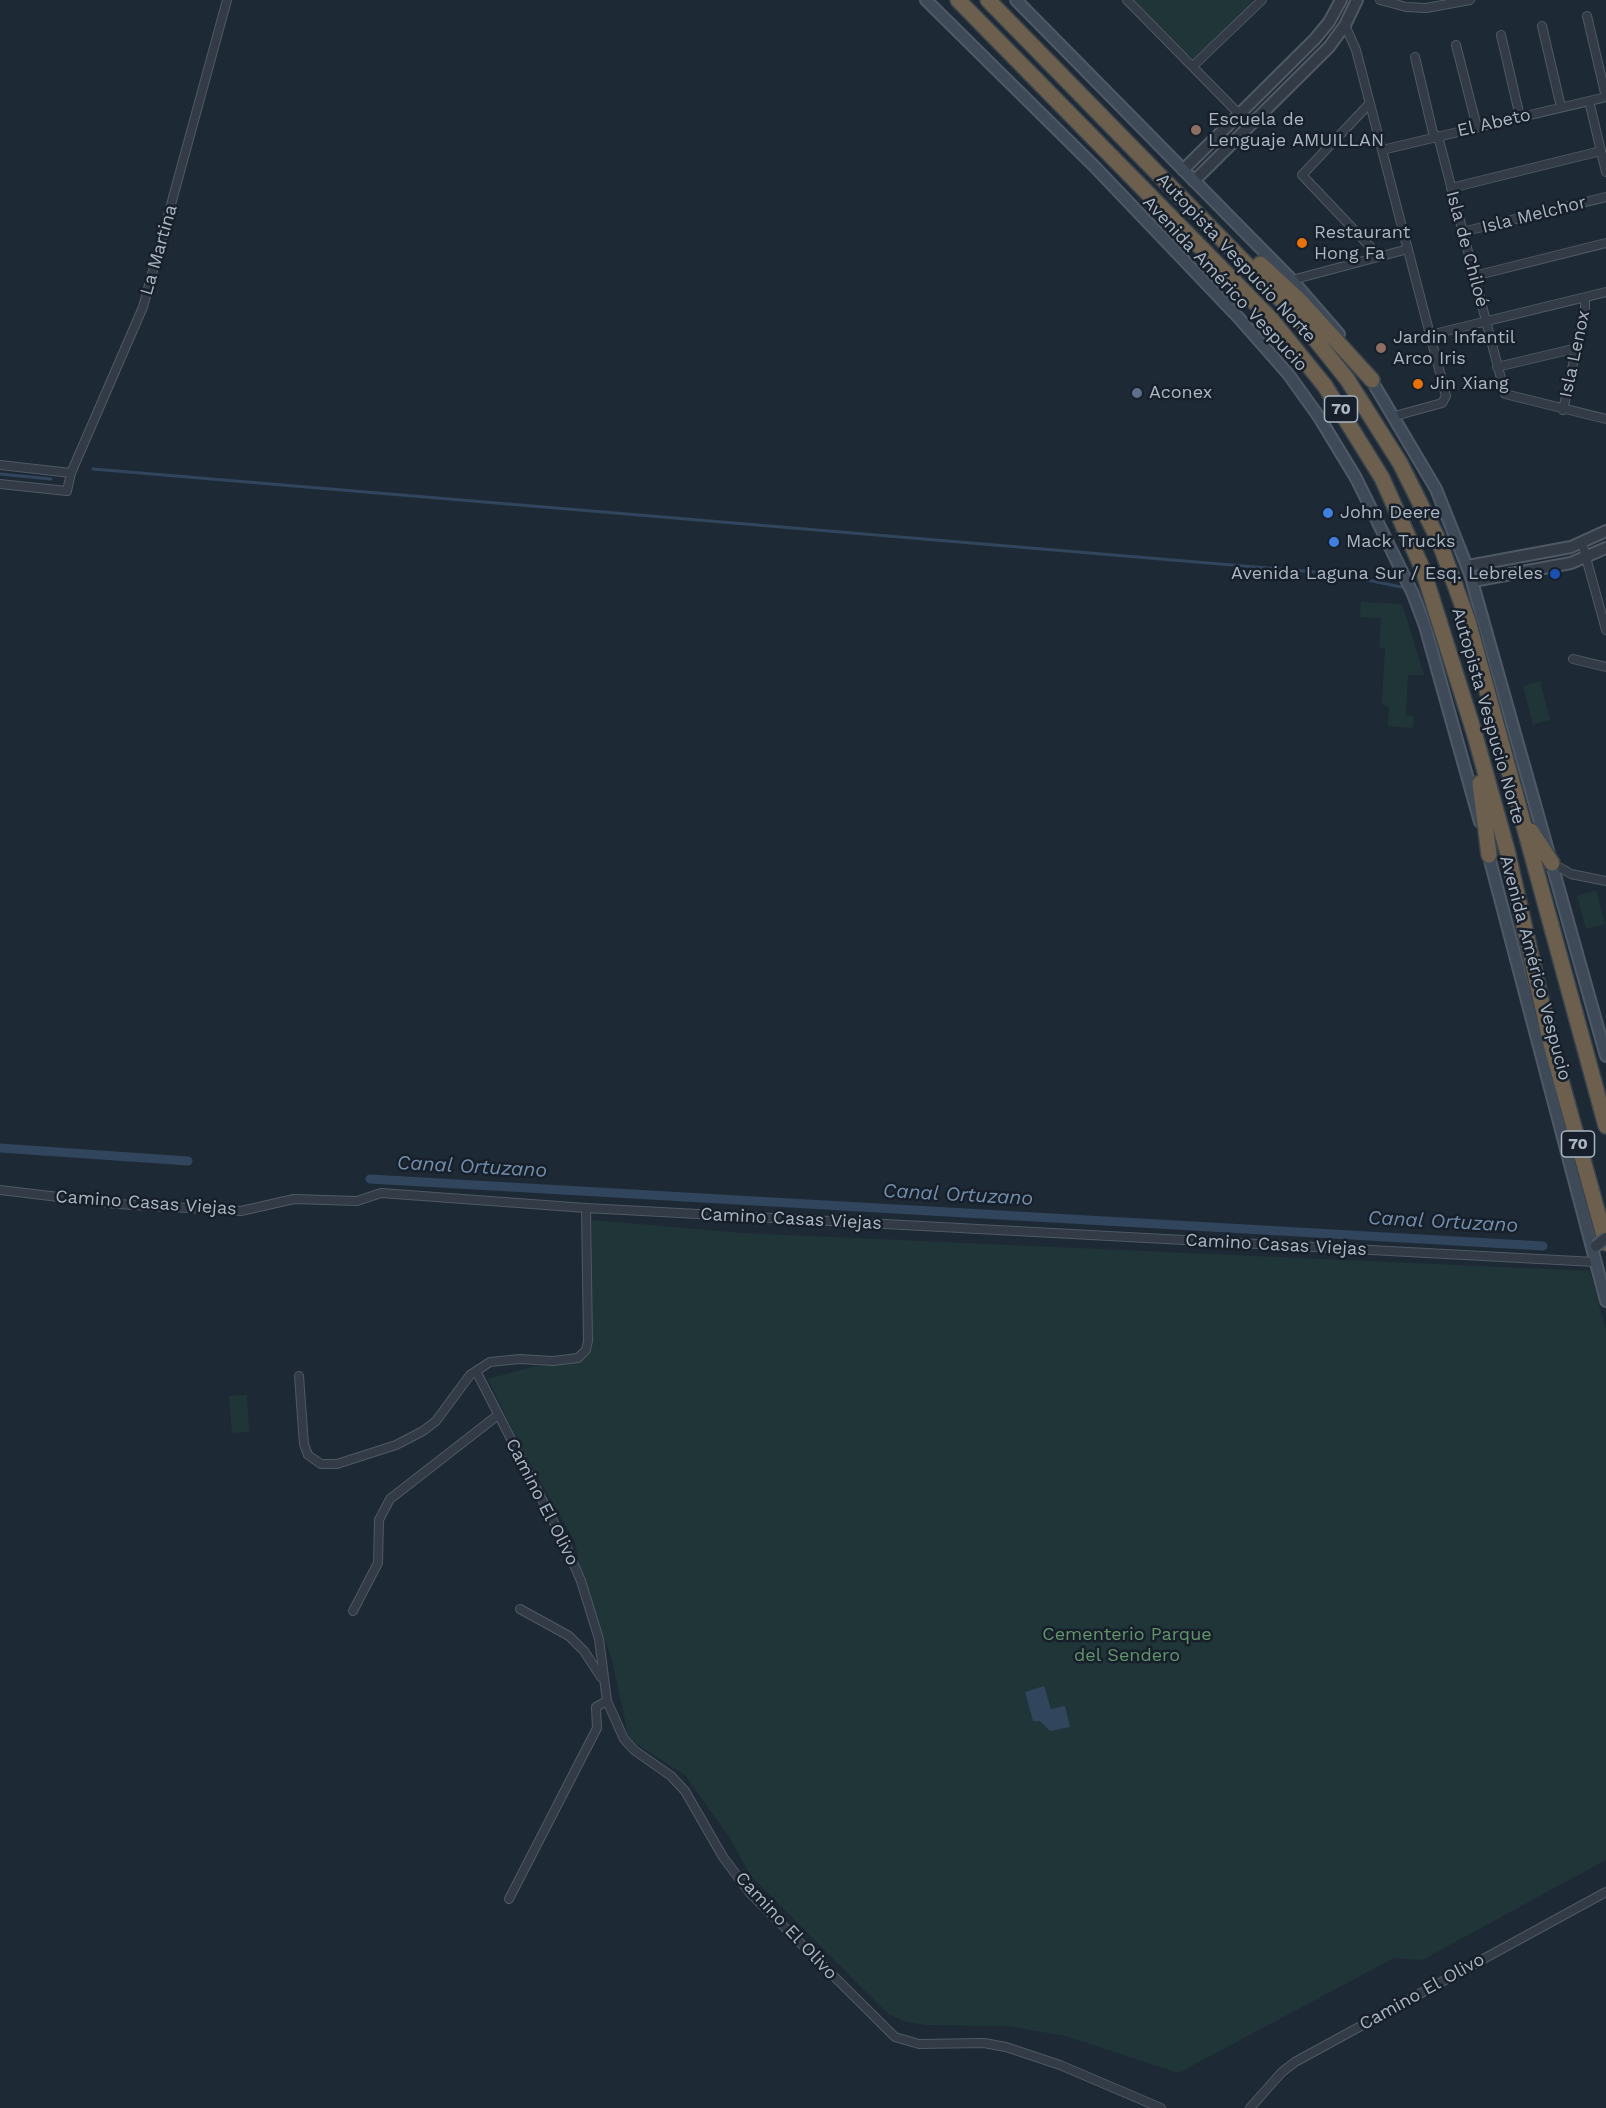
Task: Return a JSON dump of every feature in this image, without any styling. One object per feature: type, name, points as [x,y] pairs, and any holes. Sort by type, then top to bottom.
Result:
[{"type":"highway","name":"Autopista Vespucio Norte","points":[[958,0],[1252,298],[1325,386],[1368,453],[1404,524],[1434,603],[1474,732],[1507,850],[1598,1247]]},
{"type":"highway","name":"Autopista Vespucio Norte","points":[[988,0],[1289,307],[1336,364],[1374,419],[1412,485],[1459,594],[1518,800],[1606,1126]]},
{"type":"highway","points":[[1228,243],[1278,279],[1372,380]]},
{"type":"highway","points":[[1474,732],[1489,855]]},
{"type":"highway","points":[[1518,800],[1535,839],[1552,863]]},
{"type":"main road","name":"Avenida Américo Vespucio","points":[[926,0],[1087,159],[1231,309],[1274,357],[1319,417],[1356,478],[1413,594],[1425,626],[1598,1247],[1597,1262],[1606,1301]]},
{"type":"main road","points":[[1016,0],[1292,280],[1331,324],[1395,416],[1436,489],[1473,581],[1606,1056]]},
{"type":"street","name":"La Martina","points":[[0,484],[67,491],[71,473],[143,307],[227,0]]},
{"type":"street","points":[[1128,0],[1251,125]]},
{"type":"street","points":[[1193,66],[1262,0]]},
{"type":"street","points":[[1183,170],[1315,39],[1329,22],[1341,0]]},
{"type":"street","points":[[1194,181],[1329,47],[1345,25],[1357,0]]},
{"type":"street","points":[[1380,0],[1406,7],[1470,0]]},
{"type":"street","points":[[1587,16],[1606,97]]},
{"type":"street","points":[[1345,25],[1356,50],[1445,400],[1395,416]]},
{"type":"street","points":[[1542,26],[1561,107]]},
{"type":"street","points":[[1501,35],[1520,117]]},
{"type":"street","points":[[1456,45],[1477,127]]},
{"type":"street","name":"Isla de Chiloé","points":[[1415,57],[1506,395],[1563,410]]},
{"type":"street","name":"El Abeto","points":[[1382,150],[1606,97]]},
{"type":"street","points":[[1589,101],[1606,172]]},
{"type":"street","points":[[1370,103],[1302,175],[1379,256]]},
{"type":"street","points":[[1451,188],[1601,152]]},
{"type":"street","name":"Isla Melchor","points":[[1462,232],[1606,197]]},
{"type":"street","points":[[1474,276],[1606,243]]},
{"type":"street","points":[[1292,280],[1408,249]]},
{"type":"street","points":[[1430,335],[1606,292]]},
{"type":"street","name":"Isla Lenox","points":[[1563,410],[1586,306],[1585,298]]},
{"type":"street","points":[[1497,367],[1577,348]]},
{"type":"street","points":[[1563,410],[1606,417]]},
{"type":"street","points":[[0,465],[71,473]]},
{"type":"street","points":[[1468,566],[1582,543],[1606,531]]},
{"type":"street","points":[[1582,543],[1606,630]]},
{"type":"street","points":[[1473,581],[1586,558],[1606,548]]},
{"type":"street","points":[[1573,659],[1606,666]]},
{"type":"street","points":[[1552,863],[1571,874],[1606,881]]},
{"type":"street","points":[[1558,885],[1571,874]]},
{"type":"street","name":"Camino Casas Viejas","points":[[0,1190],[117,1204],[241,1211],[294,1199],[357,1201],[381,1193],[586,1208],[1597,1262]]},
{"type":"street","points":[[300,1376],[304,1444],[308,1455],[321,1464],[337,1464],[396,1445],[423,1431],[436,1421],[476,1371],[490,1362],[520,1359],[553,1361],[574,1359],[584,1353],[588,1341],[586,1208]]},
{"type":"street","points":[[1598,1247],[1606,1239]]},
{"type":"street","name":"Camino El Olivo","points":[[476,1371],[566,1546],[581,1581],[599,1639],[607,1701],[624,1738],[634,1750],[671,1776],[685,1791],[723,1857],[750,1893],[895,2037],[919,2044],[984,2043],[1006,2048],[1060,2065],[1161,2108]]},
{"type":"street","points":[[353,1611],[378,1563],[377,1529],[386,1504],[405,1485],[498,1415]]},
{"type":"street","points":[[520,1609],[569,1636],[584,1651],[603,1681]]},
{"type":"street","points":[[509,1899],[597,1728],[596,1707],[607,1701]]},
{"type":"street","name":"Camino El Olivo","points":[[1250,2108],[1282,2072],[1295,2062],[1606,1892]]},
{"type":"green space","points":[[1134,0],[1251,0],[1254,2],[1193,59]]},
{"type":"green space","points":[[1361,602],[1402,604],[1424,675],[1408,675],[1406,715],[1414,716],[1413,728],[1388,726],[1389,707],[1382,704],[1385,648],[1379,648],[1381,618],[1360,617]]},
{"type":"green space","points":[[1540,681],[1550,720],[1533,724],[1523,686]]},
{"type":"green space","points":[[1596,890],[1605,924],[1586,929],[1577,896]]},
{"type":"green space","name":"Cementerio Parque del Sendero","points":[[592,1220],[742,1233],[1590,1271],[1606,1330],[1606,1860],[1422,1960],[1394,1958],[1178,2073],[1066,2036],[1007,2026],[926,2025],[903,2021],[887,2013],[751,1876],[729,1837],[685,1775],[629,1739],[612,1660],[580,1568],[575,1542],[520,1445],[488,1379],[536,1366],[574,1362],[592,1350]]},
{"type":"green space","points":[[247,1395],[249,1432],[232,1433],[229,1396]]},
{"type":"water","points":[[1044,1686],[1051,1709],[1065,1706],[1070,1727],[1050,1731],[1040,1721],[1033,1721],[1025,1692]]},
{"type":"waterway","points":[[93,469],[1339,574],[1401,587]]},
{"type":"waterway","points":[[0,474],[51,479]]},
{"type":"waterway","name":"Canal Ortuzano","points":[[0,1148],[188,1161]]},
{"type":"waterway","name":"Canal Ortuzano","points":[[370,1179],[1543,1246]]},
{"type":"place","name":"Escuela de Lenguaje AMUILLAN","points":[[1196,130]]},
{"type":"place","name":"Restaurant Hong Fa","points":[[1302,243]]},
{"type":"place","name":"Jardin Infantil Arco Iris","points":[[1381,348]]},
{"type":"place","name":"Jin Xiang","points":[[1418,384]]},
{"type":"place","name":"Aconex","points":[[1137,393]]},
{"type":"place","name":"John Deere","points":[[1328,513]]},
{"type":"place","name":"Mack Trucks","points":[[1334,542]]},
{"type":"place","name":"Avenida Laguna Sur / Esq. Lebreles","points":[[1555,574]]}]
